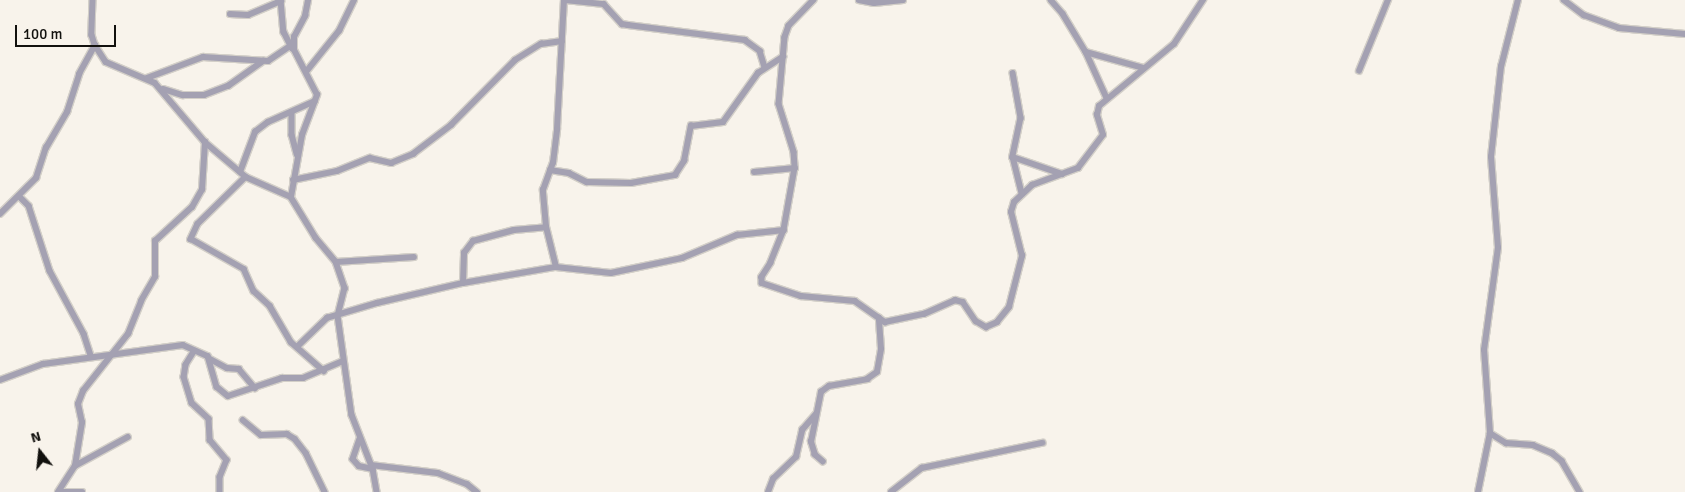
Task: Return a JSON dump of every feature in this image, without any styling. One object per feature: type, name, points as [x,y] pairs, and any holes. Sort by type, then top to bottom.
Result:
[{"type":"street","points":[[92,0],[95,45],[106,62],[147,78],[164,89],[183,96],[204,95],[228,86],[263,61]]},
{"type":"street","points":[[230,14],[248,15],[281,0],[284,32],[316,88],[315,101],[298,156],[291,197]]},
{"type":"street","points":[[306,72],[339,31],[354,0]]},
{"type":"street","points":[[556,268],[546,226],[543,190],[550,170],[558,129],[564,0],[604,4],[622,24],[628,26],[745,40],[760,51],[765,67]]},
{"type":"street","points":[[859,0],[874,3],[904,0]]},
{"type":"street","points":[[1051,0],[1063,14],[1086,52],[1106,98]]},
{"type":"street","points":[[811,1],[787,29],[780,106],[792,146],[795,168],[784,230],[771,263],[762,277],[762,283],[800,296],[852,300],[888,322],[919,315],[954,300],[963,302],[983,326],[997,322],[1010,302],[1022,256],[1011,212],[1022,193],[1032,184],[1073,172],[1100,141],[1104,130],[1097,109],[1106,98],[1174,44],[1203,0]]},
{"type":"street","points":[[1359,71],[1371,38],[1384,16],[1388,0]]},
{"type":"street","points":[[1478,492],[1490,433],[1484,350],[1498,248],[1491,157],[1501,67],[1518,0]]},
{"type":"street","points":[[1564,0],[1584,15],[1619,28],[1685,34]]},
{"type":"street","points":[[147,78],[203,57],[263,61],[274,59],[292,48],[294,37],[310,1]]},
{"type":"street","points":[[293,180],[337,171],[370,158],[391,164],[413,154],[451,125],[514,60],[541,44],[562,41]]},
{"type":"street","points":[[0,214],[36,178],[46,148],[67,112],[79,74],[95,45]]},
{"type":"street","points":[[1086,52],[1144,68]]},
{"type":"street","points":[[550,170],[569,173],[587,182],[631,183],[675,176],[684,161],[689,128],[697,124],[724,121],[765,67],[783,57]]},
{"type":"street","points":[[1013,72],[1021,118],[1014,157],[1022,193]]},
{"type":"street","points":[[164,89],[205,142],[240,172],[246,177],[291,197],[316,238],[336,262],[345,288],[339,313],[343,361],[352,415],[372,467],[376,492]]},
{"type":"street","points":[[240,172],[255,132],[315,101]]},
{"type":"street","points":[[292,112],[292,135],[298,156]]},
{"type":"street","points":[[59,492],[75,466],[82,423],[78,404],[80,398],[94,376],[117,352],[155,278],[155,240],[192,207],[202,190],[205,142]]},
{"type":"street","points":[[1014,157],[1062,174]]},
{"type":"street","points":[[754,172],[795,168]]},
{"type":"street","points":[[246,177],[198,224],[191,239],[244,269],[254,291],[270,306],[286,335],[324,371]]},
{"type":"street","points":[[19,196],[29,206],[50,271],[84,334],[91,356]]},
{"type":"street","points":[[463,283],[463,258],[469,244],[514,230],[546,226]]},
{"type":"street","points":[[298,347],[327,318],[339,313],[463,283],[556,268],[612,273],[682,258],[737,235],[784,230]]},
{"type":"street","points":[[336,262],[414,257]]},
{"type":"street","points":[[823,462],[815,454],[812,442],[824,388],[867,379],[876,372],[881,349],[879,318]]},
{"type":"street","points":[[0,380],[33,366],[117,352],[183,345],[194,352],[206,354],[210,359],[227,368],[239,369],[255,388]]},
{"type":"street","points":[[194,352],[183,374],[191,400],[209,419],[210,440],[227,460],[220,477],[220,492]]},
{"type":"street","points":[[210,359],[217,387],[226,396],[282,378],[295,380],[324,371],[343,361]]},
{"type":"street","points":[[768,492],[773,479],[796,457],[802,430],[817,413]]},
{"type":"street","points":[[243,420],[261,435],[288,434],[295,439],[306,453],[325,492]]},
{"type":"street","points":[[1490,433],[1506,444],[1533,445],[1552,453],[1562,461],[1580,492]]},
{"type":"street","points":[[75,466],[128,437]]},
{"type":"street","points":[[360,439],[353,459],[359,466],[438,474],[467,484],[477,492]]},
{"type":"street","points":[[891,492],[922,468],[1042,443]]},
{"type":"street","points":[[59,492],[82,492]]}]
